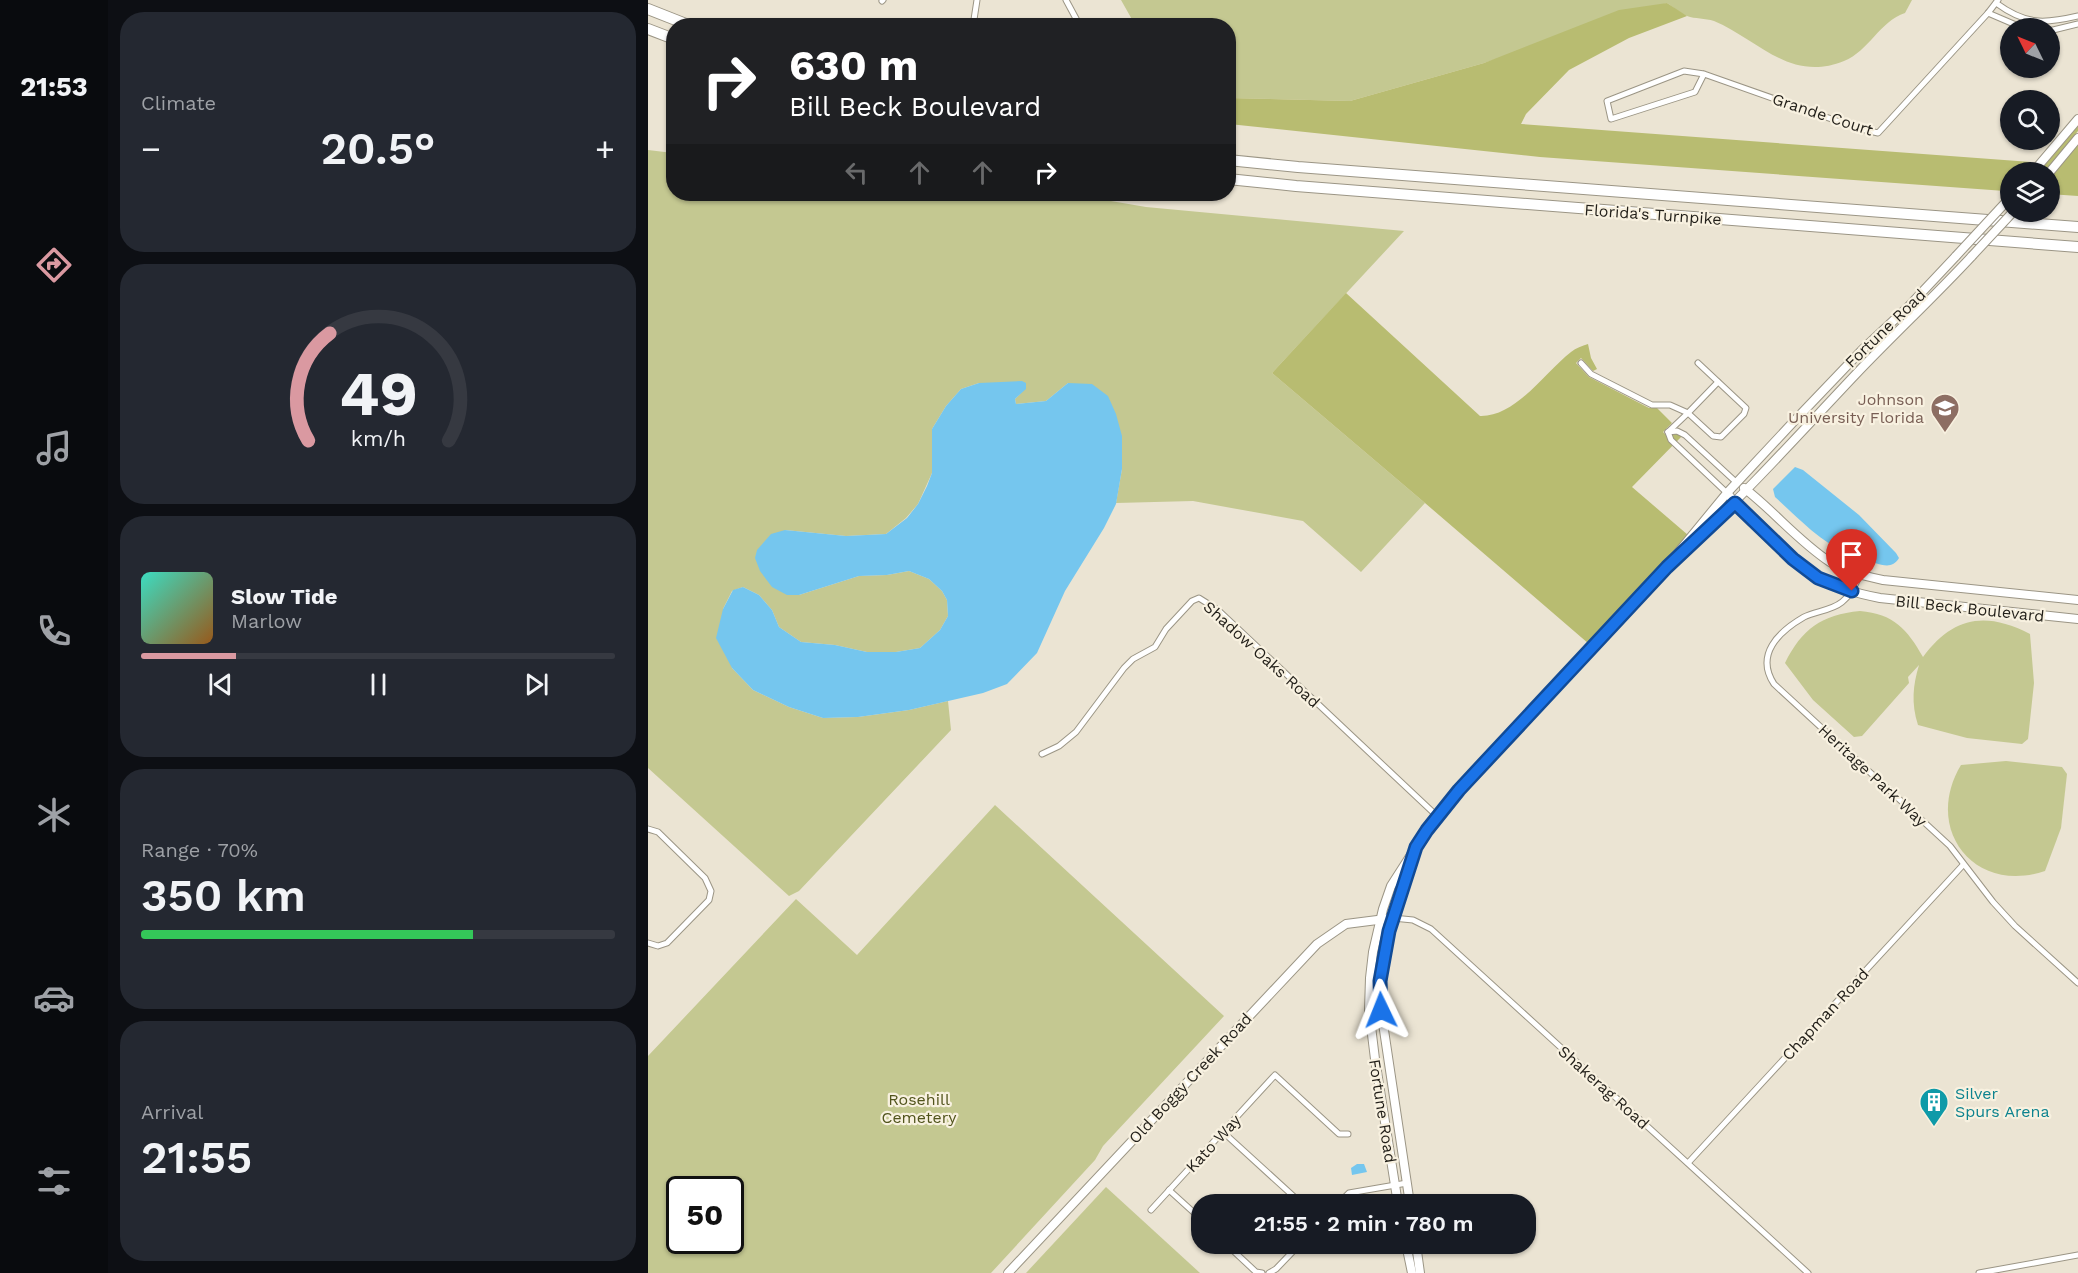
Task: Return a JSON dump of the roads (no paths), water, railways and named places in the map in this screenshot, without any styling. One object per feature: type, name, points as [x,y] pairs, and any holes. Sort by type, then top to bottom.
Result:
[{"type":"highway","points":[[648,9],[671,18]]},
{"type":"highway","points":[[648,30],[666,36]]},
{"type":"highway","name":"Florida's Turnpike","points":[[1236,161],[2078,227]]},
{"type":"highway","name":"Florida's Turnpike","points":[[1236,180],[2078,247]]},
{"type":"main road","points":[[2041,162],[2078,119]]},
{"type":"main road","points":[[2058,162],[2078,138]]},
{"type":"main road","name":"Fortune Road","points":[[1396,1194],[1375,1059],[1370,1010],[1370,978],[1381,919],[1391,886],[1437,816],[1667,567],[1727,493],[1862,350],[1910,306],[2000,209]]},
{"type":"main road","name":"Fortune Road","points":[[1667,567],[1735,503],[2004,222]]},
{"type":"main road","name":"Bill Beck Boulevard","points":[[1737,483],[1831,563],[1860,575],[1883,580],[2078,600]]},
{"type":"main road","name":"Bill Beck Boulevard","points":[[1727,493],[1793,559],[1818,578],[1852,591],[1880,598],[2078,619]]},
{"type":"main road","name":"Fortune Road","points":[[1409,1194],[1381,1010],[1380,981],[1393,918],[1416,847]]},
{"type":"main road","name":"Old Boggy Creek Road","points":[[1008,1273],[1317,944],[1346,924],[1393,918]]},
{"type":"main road","points":[[1408,1254],[1412,1273]]},
{"type":"main road","points":[[1417,1254],[1420,1273]]},
{"type":"street","points":[[975,18],[977,0]]},
{"type":"street","points":[[1066,0],[1076,18]]},
{"type":"street","points":[[1997,1],[2006,10],[2041,22],[2078,16]]},
{"type":"street","name":"Grande Court","points":[[1704,74],[1695,92],[1611,119],[1607,101],[1684,71],[1704,74],[1857,128],[1878,133],[1997,1]]},
{"type":"street","points":[[1988,13],[2000,18]]},
{"type":"street","points":[[2060,28],[2078,24]]},
{"type":"street","points":[[1581,363],[1591,374],[1652,405],[1670,405],[1688,413],[1717,438],[1721,437],[1744,414],[1746,408],[1698,363]]},
{"type":"street","points":[[1668,432],[1718,382]]},
{"type":"street","points":[[1797,418],[1806,427]]},
{"type":"street","name":"Bill Beck Boulevard","points":[[1727,493],[1671,440],[1668,432],[1677,431],[1685,435],[1737,483]]},
{"type":"street","name":"Heritage Park Way","points":[[1860,575],[1852,591],[1841,603],[1804,617],[1782,633],[1772,645],[1767,659],[1767,673],[1774,684],[1950,846],[2015,926],[2078,983]]},
{"type":"street","name":"Shadow Oaks Road","points":[[1042,754],[1059,746],[1076,732],[1124,668],[1133,659],[1155,647],[1166,629],[1192,601],[1199,598],[1218,610],[1437,816]]},
{"type":"street","points":[[648,829],[658,832],[705,878],[711,891],[709,900],[667,943],[658,946],[648,943]]},
{"type":"street","name":"Chapman Road","points":[[1688,1163],[1963,864]]},
{"type":"street","name":"Shakerag Road","points":[[1393,918],[1413,920],[1431,929],[1808,1273]]},
{"type":"street","name":"Kato Way","points":[[1151,1210],[1275,1075],[1339,1134],[1348,1134]]},
{"type":"street","points":[[1223,1132],[1291,1194]]},
{"type":"street","points":[[1348,1194],[1407,1183]]},
{"type":"street","points":[[1169,1190],[1191,1211]]},
{"type":"street","points":[[1237,1254],[1256,1272],[1262,1273]]},
{"type":"street","points":[[1269,1273],[1290,1254]]},
{"type":"street","points":[[1979,1273],[2078,1255]]},
{"type":"water","points":[[1022,381],[1026,383],[1026,389],[1015,399],[1016,404],[1046,401],[1068,383],[1092,384],[1108,396],[1122,436],[1122,469],[1116,504],[1065,591],[1037,653],[1007,684],[983,693],[909,710],[858,717],[823,718],[789,707],[753,690],[732,668],[716,638],[723,609],[733,590],[743,587],[759,595],[772,610],[779,627],[801,642],[835,645],[867,652],[896,652],[920,648],[940,630],[948,616],[947,600],[942,591],[929,579],[909,571],[859,576],[799,595],[787,595],[772,587],[760,571],[755,558],[757,550],[771,534],[785,530],[846,536],[886,534],[907,518],[918,504],[932,473],[932,429],[946,406],[961,389],[979,383]]},
{"type":"water","points":[[1795,467],[1803,470],[1859,515],[1896,553],[1899,558],[1897,561],[1891,565],[1882,565],[1844,552],[1820,537],[1798,519],[1775,497],[1773,489]]},
{"type":"water","points":[[1357,1164],[1364,1164],[1367,1172],[1352,1175],[1351,1168]]},
{"type":"place","name":"Johnson University Florida","points":[[1945,434]]},
{"type":"place","name":"Silver Spurs Arena","points":[[1934,1128]]},
{"type":"park label","name":"Rosehill Cemetery","points":[[919,1108]]}]
